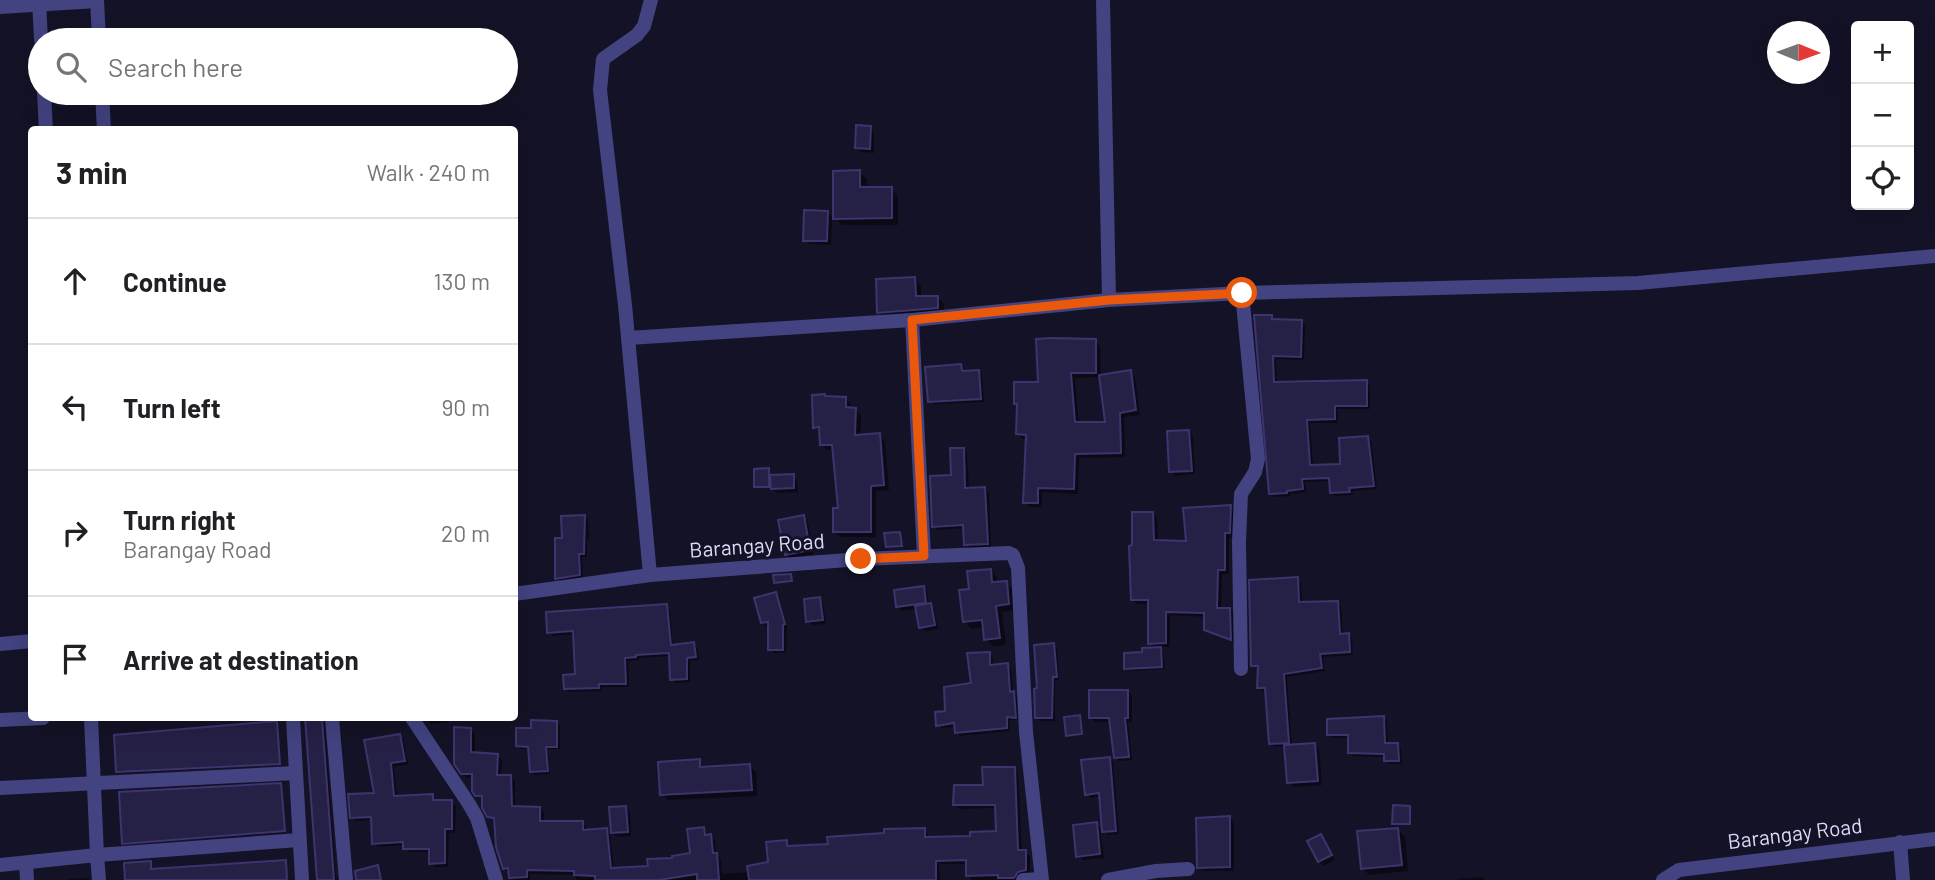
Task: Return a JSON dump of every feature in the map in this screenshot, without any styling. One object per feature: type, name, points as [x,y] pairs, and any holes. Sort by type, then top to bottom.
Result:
[{"type":"street","points":[[650,575],[628,338],[600,90],[603,59],[637,35],[644,26],[651,0]]},
{"type":"street","points":[[1103,0],[1109,300]]},
{"type":"street","points":[[0,7],[97,1],[98,28]]},
{"type":"street","points":[[39,3],[40,28]]},
{"type":"street","points":[[45,105],[46,126]]},
{"type":"street","points":[[103,105],[104,126]]},
{"type":"street","points":[[628,338],[912,320],[1109,300],[1242,293],[1638,283],[1935,256]]},
{"type":"street","points":[[1241,669],[1241,494],[1255,472],[1258,459],[1242,293]]},
{"type":"street","points":[[912,320],[924,556]]},
{"type":"street","name":"Barangay Road","points":[[518,593],[650,575],[924,556],[1003,552],[1013,555],[1018,568],[1026,732],[1042,880]]},
{"type":"street","points":[[0,644],[28,641]]},
{"type":"street","points":[[0,720],[28,719]]},
{"type":"street","points":[[91,721],[99,880]]},
{"type":"street","points":[[293,721],[302,880]]},
{"type":"street","points":[[332,721],[346,880]]},
{"type":"street","points":[[414,721],[477,818],[496,880]]},
{"type":"street","points":[[0,788],[296,772]]},
{"type":"street","name":"Barangay Road","points":[[1663,880],[1679,870],[1935,839]]},
{"type":"street","points":[[0,865],[299,840]]},
{"type":"street","points":[[1900,842],[1903,880]]},
{"type":"street","points":[[26,863],[27,880]]},
{"type":"street","points":[[1108,880],[1188,869]]},
{"type":"street","points":[[1023,880],[1042,880]]},
{"type":"building","points":[[856,125],[871,126],[870,149],[855,148]]},
{"type":"building","points":[[860,170],[860,187],[892,187],[892,218],[833,219],[833,171]]},
{"type":"building","points":[[804,210],[828,211],[827,241],[803,241]]},
{"type":"building","points":[[915,277],[916,296],[938,296],[938,308],[877,313],[876,279]]},
{"type":"building","points":[[1254,315],[1272,315],[1272,319],[1302,320],[1301,357],[1273,356],[1274,382],[1367,380],[1367,406],[1335,406],[1335,419],[1307,420],[1310,465],[1340,464],[1339,438],[1368,436],[1374,486],[1349,488],[1350,492],[1330,493],[1329,478],[1302,479],[1303,489],[1269,494]]},
{"type":"building","points":[[1036,339],[1096,339],[1096,373],[1071,373],[1075,422],[1105,422],[1099,375],[1131,370],[1136,410],[1120,413],[1121,453],[1075,454],[1074,489],[1038,488],[1038,503],[1023,503],[1026,435],[1016,434],[1017,404],[1014,404],[1014,382],[1038,382]]},
{"type":"building","points":[[961,364],[962,371],[979,370],[981,399],[928,402],[925,367]]},
{"type":"building","points":[[812,395],[846,397],[846,407],[856,408],[855,435],[880,433],[884,485],[871,486],[871,532],[833,532],[833,508],[838,508],[832,445],[820,445],[819,427],[813,428]]},
{"type":"building","points":[[1189,430],[1192,471],[1169,472],[1167,431]]},
{"type":"building","points":[[950,448],[964,448],[965,488],[985,487],[988,544],[964,545],[963,525],[932,527],[930,476],[951,475]]},
{"type":"building","points":[[769,468],[769,487],[754,487],[754,469]]},
{"type":"building","points":[[794,474],[794,488],[771,489],[770,475]]},
{"type":"building","points":[[1231,505],[1230,533],[1225,533],[1225,570],[1218,570],[1217,608],[1230,608],[1231,640],[1204,630],[1204,613],[1166,612],[1166,643],[1148,644],[1148,600],[1131,600],[1129,546],[1132,545],[1132,512],[1153,512],[1154,540],[1186,541],[1183,508]]},
{"type":"building","points":[[585,515],[584,554],[579,554],[580,575],[555,579],[555,538],[562,538],[561,516]]},
{"type":"building","points":[[804,515],[810,550],[785,555],[778,520]]},
{"type":"building","points":[[900,532],[902,546],[886,547],[884,533]]},
{"type":"building","points":[[991,569],[992,582],[1007,581],[1009,604],[996,606],[1000,638],[984,640],[982,620],[963,622],[959,590],[969,589],[967,571]]},
{"type":"building","points":[[791,574],[792,581],[774,583],[773,575]]},
{"type":"building","points":[[1298,577],[1299,602],[1338,601],[1340,634],[1349,633],[1350,652],[1320,654],[1322,668],[1284,674],[1289,743],[1269,744],[1265,688],[1257,688],[1258,666],[1251,666],[1249,580]]},
{"type":"building","points":[[924,586],[926,603],[896,607],[894,590]]},
{"type":"building","points":[[776,592],[785,624],[783,650],[768,650],[768,622],[761,623],[754,598]]},
{"type":"building","points":[[820,597],[823,620],[806,622],[804,599]]},
{"type":"building","points":[[931,603],[935,625],[919,628],[915,606]]},
{"type":"building","points":[[667,604],[671,645],[694,642],[696,657],[687,658],[687,679],[670,680],[669,653],[636,655],[625,658],[626,684],[599,684],[599,688],[564,689],[563,675],[575,674],[573,631],[547,633],[546,612]]},
{"type":"building","points":[[1054,643],[1057,677],[1053,677],[1052,718],[1035,718],[1034,689],[1037,688],[1034,645]]},
{"type":"building","points":[[1161,647],[1162,667],[1124,669],[1124,653]]},
{"type":"building","points":[[990,652],[990,665],[1008,663],[1010,692],[1014,691],[1016,718],[1007,717],[1007,728],[955,733],[954,723],[936,726],[935,712],[945,711],[944,687],[971,683],[967,653]]},
{"type":"building","points":[[1089,690],[1128,690],[1128,718],[1125,718],[1129,757],[1114,758],[1109,718],[1089,718]]},
{"type":"building","points":[[1080,715],[1082,734],[1066,736],[1064,717]]},
{"type":"building","points":[[1384,716],[1385,743],[1398,743],[1399,761],[1384,761],[1384,754],[1348,753],[1348,735],[1327,735],[1327,719]]},
{"type":"building","points":[[531,720],[557,721],[557,747],[546,747],[548,771],[530,772],[528,747],[516,746],[516,728],[531,728]]},
{"type":"building","points":[[277,721],[280,764],[116,772],[114,735]]},
{"type":"building","points":[[305,721],[322,721],[334,880],[317,880]]},
{"type":"building","points":[[454,727],[471,728],[471,752],[498,754],[497,775],[511,775],[512,806],[540,807],[540,821],[583,821],[583,830],[607,828],[611,868],[648,866],[647,859],[672,858],[690,853],[687,829],[704,827],[705,835],[711,834],[713,853],[717,853],[719,880],[697,880],[697,874],[659,880],[595,880],[595,876],[574,875],[574,871],[527,870],[527,877],[509,878],[508,868],[503,869],[496,847],[494,818],[487,817],[482,808],[482,796],[475,796],[472,791],[472,774],[461,774],[454,764]]},
{"type":"building","points":[[400,734],[405,761],[391,763],[394,796],[433,794],[433,800],[452,800],[452,829],[445,829],[445,863],[429,864],[429,849],[403,849],[403,842],[372,844],[371,817],[350,818],[348,794],[374,793],[364,740]]},
{"type":"building","points":[[1315,743],[1318,781],[1287,783],[1284,745]]},
{"type":"building","points":[[1110,757],[1116,831],[1102,832],[1099,793],[1085,795],[1081,760]]},
{"type":"building","points":[[700,759],[700,767],[750,764],[752,790],[660,795],[658,762]]},
{"type":"building","points":[[982,767],[1015,767],[1018,850],[1026,850],[1026,870],[1018,872],[1014,878],[998,878],[998,875],[966,876],[966,860],[936,861],[936,880],[749,880],[747,866],[768,862],[766,842],[787,840],[787,846],[828,844],[827,837],[884,833],[884,829],[925,828],[925,837],[970,836],[970,832],[996,831],[995,805],[953,805],[954,785],[983,785]]},
{"type":"building","points":[[281,783],[285,831],[122,844],[119,792]]},
{"type":"building","points":[[1393,805],[1410,806],[1410,824],[1392,824]]},
{"type":"building","points":[[626,806],[628,832],[611,833],[609,807]]},
{"type":"building","points":[[1230,816],[1230,867],[1197,868],[1196,818]]},
{"type":"building","points":[[1097,822],[1100,854],[1076,857],[1073,825]]},
{"type":"building","points":[[1398,828],[1402,865],[1361,869],[1357,831]]},
{"type":"building","points":[[1321,834],[1332,855],[1318,862],[1307,841]]},
{"type":"building","points":[[286,860],[287,880],[125,880],[124,863],[151,861],[151,869]]},
{"type":"building","points":[[378,865],[381,880],[356,880],[355,871]]},
{"type":"route","points":[[861,559],[924,556],[912,320],[1109,300],[1242,293]]}]
